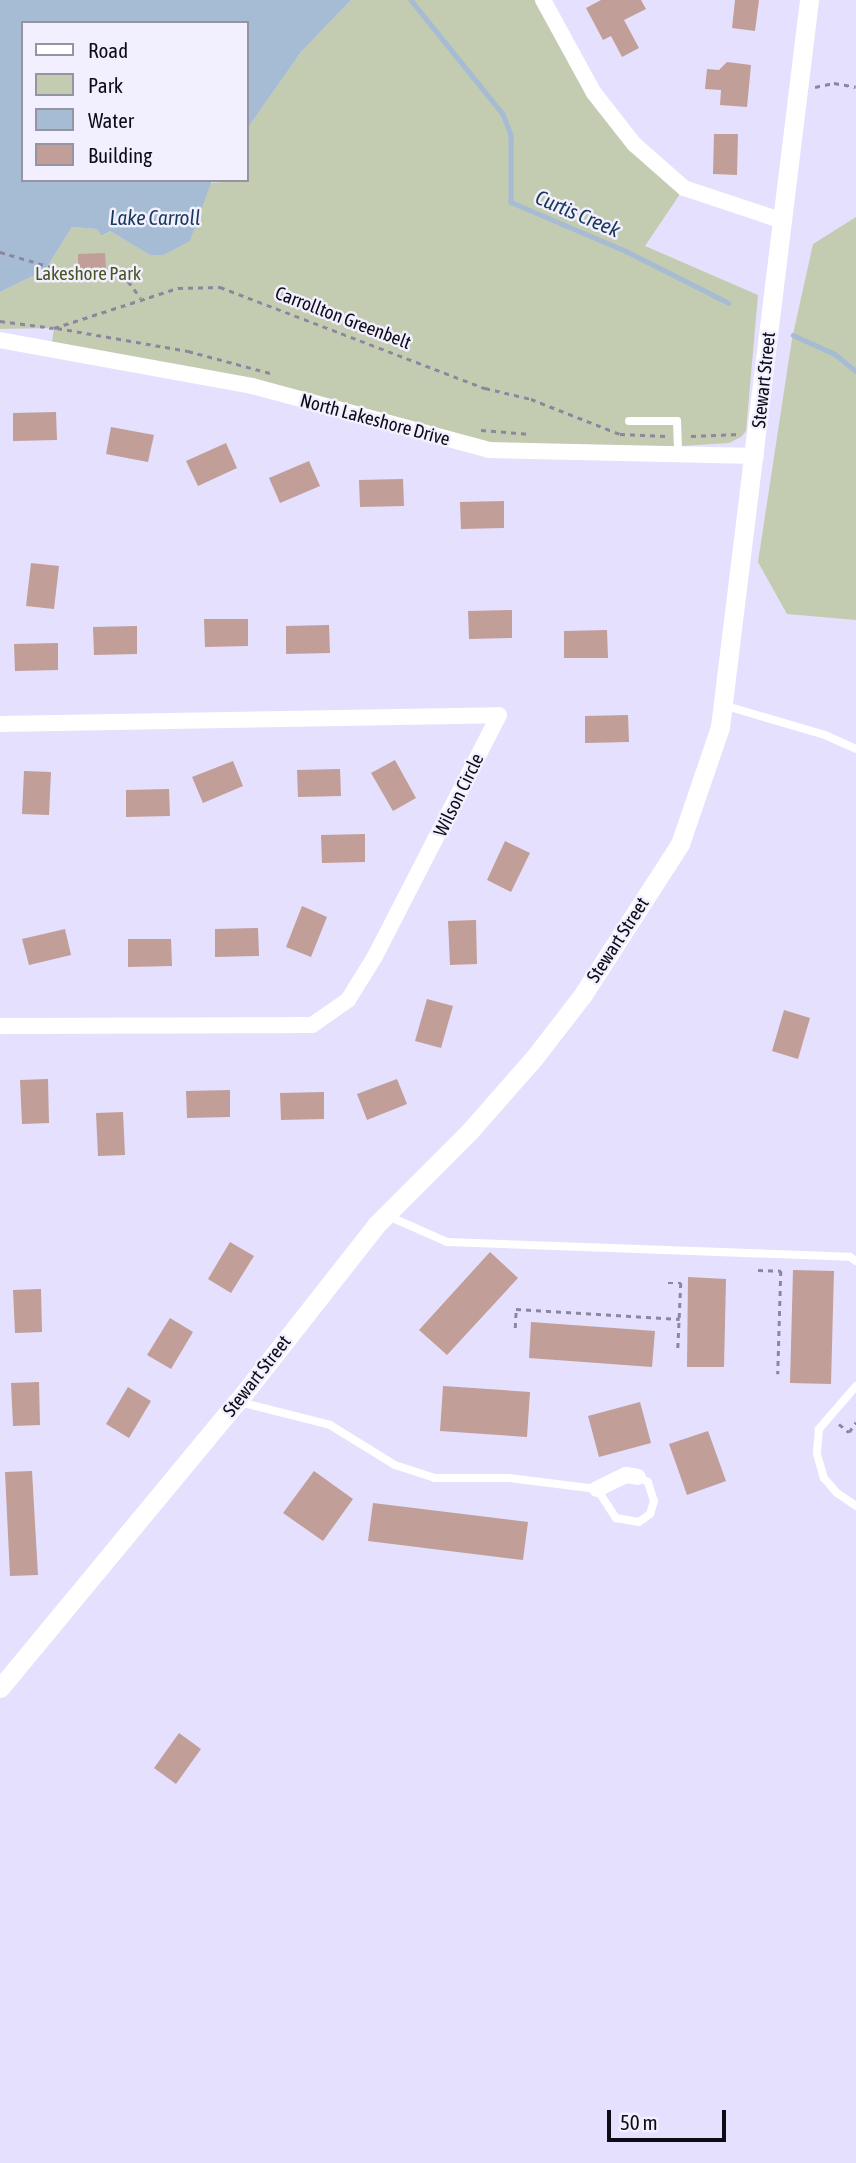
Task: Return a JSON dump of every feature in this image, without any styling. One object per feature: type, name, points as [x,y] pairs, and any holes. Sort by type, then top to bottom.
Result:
[{"type":"street","points":[[543,0],[594,93],[634,144],[684,188],[783,222]]},
{"type":"street","name":"Stewart Street","points":[[0,1688],[237,1402],[386,1215],[469,1132],[582,996],[680,844],[720,727],[756,456],[810,0]]},
{"type":"street","name":"North Lakeshore Drive","points":[[0,340],[253,386],[489,450],[756,456]]},
{"type":"street","name":"Wilson Circle","points":[[0,724],[499,715],[374,958],[348,1000],[312,1025],[0,1026]]},
{"type":"street","points":[[597,1489],[626,1475],[638,1477]]},
{"type":"lane","points":[[629,421],[677,421],[678,454]]},
{"type":"lane","points":[[723,705],[825,735],[856,750]]},
{"type":"lane","points":[[386,1215],[447,1242],[850,1257],[856,1261]]},
{"type":"lane","points":[[856,1386],[819,1429],[817,1454],[824,1478],[836,1493],[856,1506]]},
{"type":"lane","points":[[237,1402],[330,1425],[395,1465],[435,1478],[509,1478],[597,1489],[616,1518],[639,1522],[650,1514],[654,1501],[648,1482],[638,1477]]},
{"type":"path","points":[[0,252],[89,276],[115,274],[128,281],[141,298]]},
{"type":"path","points":[[89,269],[89,276]]},
{"type":"path","name":"Carrollton Greenbelt","points":[[0,321],[54,328],[178,288],[220,287],[620,434],[673,436]]},
{"type":"path","points":[[684,436],[744,435]]},
{"type":"path","points":[[758,1270],[781,1271],[778,1374]]},
{"type":"path","points":[[668,1283],[681,1283],[678,1349]]},
{"type":"path","points":[[516,1328],[516,1310],[680,1320]]},
{"type":"path","points":[[830,1416],[849,1432],[856,1422]]},
{"type":"green space","name":"Lakeshore Park","points":[[351,0],[543,0],[594,93],[684,188],[645,246],[758,295],[746,431],[741,437],[729,443],[586,452],[489,450],[252,386],[51,349],[54,328],[0,329],[0,292],[45,270],[72,227],[97,229],[103,236],[110,231],[150,255],[190,241],[210,183],[248,182],[248,128],[301,52]]},
{"type":"green space","points":[[856,217],[856,620],[787,614],[758,562],[792,339],[813,244]]},
{"type":"water","name":"Lake Carroll","points":[[0,0],[351,0],[301,52],[248,128],[248,21],[21,21],[21,182],[211,182],[190,241],[163,255],[150,255],[110,231],[102,236],[97,229],[72,227],[45,270],[0,292]]},
{"type":"building","points":[[601,0],[641,0],[646,9],[624,20],[639,48],[622,57],[611,36],[603,40],[586,8]]},
{"type":"building","points":[[735,0],[759,0],[755,31],[732,28]]},
{"type":"building","points":[[727,62],[751,65],[747,107],[720,105],[721,90],[705,89],[707,69],[719,70]]},
{"type":"building","points":[[714,134],[738,134],[737,175],[713,174]]},
{"type":"building","points":[[105,253],[106,269],[78,270],[78,254]]},
{"type":"building","points":[[56,412],[57,440],[13,441],[13,413]]},
{"type":"building","points":[[111,427],[154,435],[148,462],[106,454]]},
{"type":"building","points":[[226,443],[237,468],[198,486],[186,461]]},
{"type":"building","points":[[309,461],[320,486],[280,503],[269,478]]},
{"type":"building","points":[[403,479],[404,506],[360,507],[359,480]]},
{"type":"building","points":[[504,501],[504,528],[461,529],[460,502]]},
{"type":"building","points":[[31,563],[59,566],[54,609],[26,606]]},
{"type":"building","points":[[512,610],[512,638],[469,639],[468,611]]},
{"type":"building","points":[[204,619],[248,619],[248,646],[205,647]]},
{"type":"building","points":[[329,625],[330,653],[286,654],[286,626]]},
{"type":"building","points":[[137,626],[137,654],[94,655],[93,627]]},
{"type":"building","points":[[607,630],[608,658],[564,658],[564,631]]},
{"type":"building","points":[[58,643],[58,670],[15,671],[14,644]]},
{"type":"building","points":[[628,715],[629,742],[585,743],[585,716]]},
{"type":"building","points":[[395,760],[416,798],[393,811],[371,773]]},
{"type":"building","points":[[233,761],[243,786],[203,803],[192,777]]},
{"type":"building","points":[[340,769],[341,796],[298,797],[297,770]]},
{"type":"building","points":[[24,771],[51,772],[49,815],[22,814]]},
{"type":"building","points":[[169,789],[170,816],[126,817],[126,790]]},
{"type":"building","points":[[365,834],[365,862],[322,863],[321,835]]},
{"type":"building","points":[[505,841],[530,853],[511,892],[487,880]]},
{"type":"building","points":[[302,906],[327,917],[311,957],[286,947]]},
{"type":"building","points":[[476,920],[477,964],[450,965],[448,921]]},
{"type":"building","points":[[258,928],[259,956],[215,957],[215,929]]},
{"type":"building","points":[[65,929],[71,955],[29,965],[22,939]]},
{"type":"building","points":[[128,939],[171,939],[172,966],[128,967]]},
{"type":"building","points":[[427,999],[453,1006],[441,1048],[415,1041]]},
{"type":"building","points":[[784,1010],[810,1018],[798,1059],[772,1051]]},
{"type":"building","points":[[48,1079],[49,1123],[22,1124],[20,1080]]},
{"type":"building","points":[[397,1079],[407,1104],[367,1120],[357,1094]]},
{"type":"building","points":[[230,1090],[230,1117],[187,1118],[186,1091]]},
{"type":"building","points":[[324,1092],[324,1119],[281,1120],[280,1093]]},
{"type":"building","points":[[123,1112],[125,1155],[98,1156],[96,1113]]},
{"type":"building","points":[[230,1242],[254,1256],[231,1293],[208,1279]]},
{"type":"building","points":[[490,1252],[518,1278],[447,1355],[419,1330]]},
{"type":"building","points":[[793,1270],[834,1271],[831,1384],[790,1383]]},
{"type":"building","points":[[688,1277],[726,1279],[724,1367],[687,1367]]},
{"type":"building","points":[[41,1289],[42,1332],[15,1333],[13,1290]]},
{"type":"building","points":[[170,1318],[193,1332],[171,1369],[147,1355]]},
{"type":"building","points":[[531,1322],[655,1331],[652,1367],[529,1358]]},
{"type":"building","points":[[39,1382],[40,1425],[13,1426],[11,1383]]},
{"type":"building","points":[[443,1386],[530,1392],[527,1437],[440,1431]]},
{"type":"building","points":[[128,1387],[151,1401],[129,1438],[106,1424]]},
{"type":"building","points":[[640,1402],[651,1443],[599,1457],[588,1416]]},
{"type":"building","points":[[708,1431],[726,1481],[687,1495],[669,1444]]},
{"type":"building","points":[[32,1471],[38,1575],[10,1576],[5,1472]]},
{"type":"building","points":[[314,1471],[353,1499],[323,1541],[283,1513]]},
{"type":"building","points":[[373,1503],[528,1522],[523,1560],[368,1541]]},
{"type":"building","points":[[179,1733],[201,1749],[176,1784],[154,1768]]},
{"type":"waterway","name":"Curtis Creek","points":[[411,0],[503,114],[511,135],[511,202],[626,251],[729,303]]},
{"type":"waterway","name":"Curtis Creek","points":[[793,335],[835,354],[856,371]]}]
